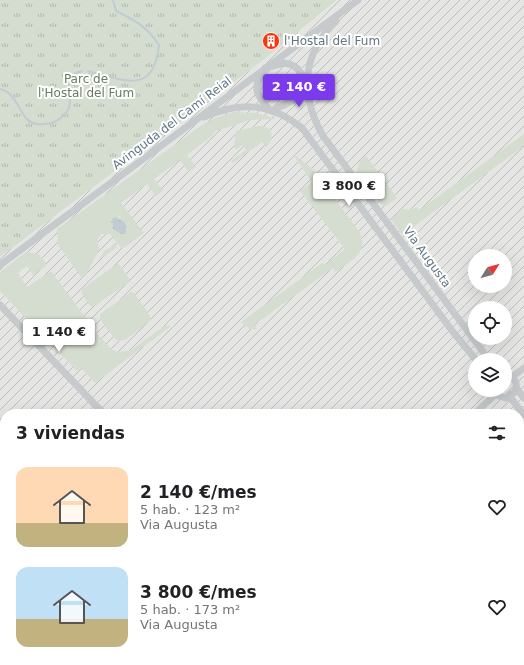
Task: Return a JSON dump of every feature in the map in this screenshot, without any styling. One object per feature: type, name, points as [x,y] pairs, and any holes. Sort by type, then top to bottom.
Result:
[{"type":"street","name":"Avinguda del Camí Reial","points":[[0,265],[355,2]]},
{"type":"street","name":"Via Augusta","points":[[355,2],[329,28],[316,44],[308,68],[306,83],[309,104],[315,122],[323,136],[484,353]]},
{"type":"street","name":"Via Augusta","points":[[265,68],[276,64],[292,65],[298,68],[306,83]]},
{"type":"street","points":[[265,68],[259,76],[256,91],[262,102],[271,111]]},
{"type":"street","name":"Via Augusta","points":[[271,111],[294,100],[306,83]]},
{"type":"street","name":"Via Augusta","points":[[191,123],[218,111],[235,107],[255,106],[290,118],[302,128],[453,332],[470,353]]},
{"type":"street","points":[[0,304],[99,409]]},
{"type":"street","points":[[512,374],[524,368]]},
{"type":"street","points":[[512,378],[515,380],[517,389],[524,398]]},
{"type":"street","points":[[512,395],[517,389]]},
{"type":"street","points":[[479,409],[490,397]]},
{"type":"street","points":[[501,397],[510,397],[519,409]]},
{"type":"shaded area","points":[[337,0],[524,0],[524,409],[0,409],[0,257],[262,61]]},
{"type":"green space","name":"Parc de l'Hostal del Fum","points":[[0,0],[337,0],[262,61],[0,257]]},
{"type":"green space","points":[[234,112],[257,113],[276,119],[250,120],[216,131],[187,155],[196,167],[189,172],[180,160],[154,179],[163,191],[156,196],[147,184],[121,203],[144,233],[122,249],[110,234],[101,234],[98,239],[99,250],[85,277],[81,277],[58,245],[57,229],[202,125],[215,118]],"holes":[[[114,214],[120,216],[128,229],[119,233],[108,225],[108,219]]]},
{"type":"green space","points":[[259,126],[270,130],[272,136],[269,144],[266,147],[262,142],[233,163],[231,161],[246,150],[242,145],[236,150],[234,146],[236,131]]},
{"type":"green space","points":[[524,134],[524,146],[402,235],[391,219],[403,209],[411,210],[417,207],[419,210]]},
{"type":"green space","points":[[292,153],[314,170],[360,233],[362,246],[357,256],[347,264],[336,272],[333,268],[254,325],[257,329],[250,329],[241,322],[322,263],[326,264],[345,249],[300,191],[312,182]]},
{"type":"green space","points":[[366,156],[397,198],[386,206],[381,205],[357,171],[360,160]]},
{"type":"green space","points":[[116,214],[124,222],[118,219],[112,223],[113,229],[108,225],[108,219],[112,215]]},
{"type":"green space","points":[[114,243],[117,247],[99,260],[104,251],[111,247]]},
{"type":"green space","points":[[26,252],[38,254],[46,263],[46,266],[33,275],[27,266],[18,273],[27,287],[51,271],[99,336],[112,350],[121,352],[131,350],[164,326],[171,326],[95,383],[81,368],[77,371],[0,291],[0,272]]},
{"type":"green space","points":[[118,263],[131,281],[96,306],[90,306],[82,294],[82,289]]},
{"type":"green space","points":[[131,292],[134,293],[150,316],[151,320],[127,339],[119,341],[114,338],[100,319],[100,314]]},
{"type":"water","points":[[115,217],[124,222],[127,227],[125,234],[121,234],[113,229],[112,219]]},
{"type":"waterway","points":[[88,71],[114,78],[135,80],[144,78],[151,72],[156,61],[159,45],[150,33],[140,25],[116,11],[113,0]]},
{"type":"waterway","points":[[0,89],[8,93],[13,98],[21,112],[31,122],[39,124],[51,123],[64,115],[68,110],[70,102],[69,77],[82,71]]},
{"type":"place","name":"l'Hostal del Fum","points":[[271,41]]}]
